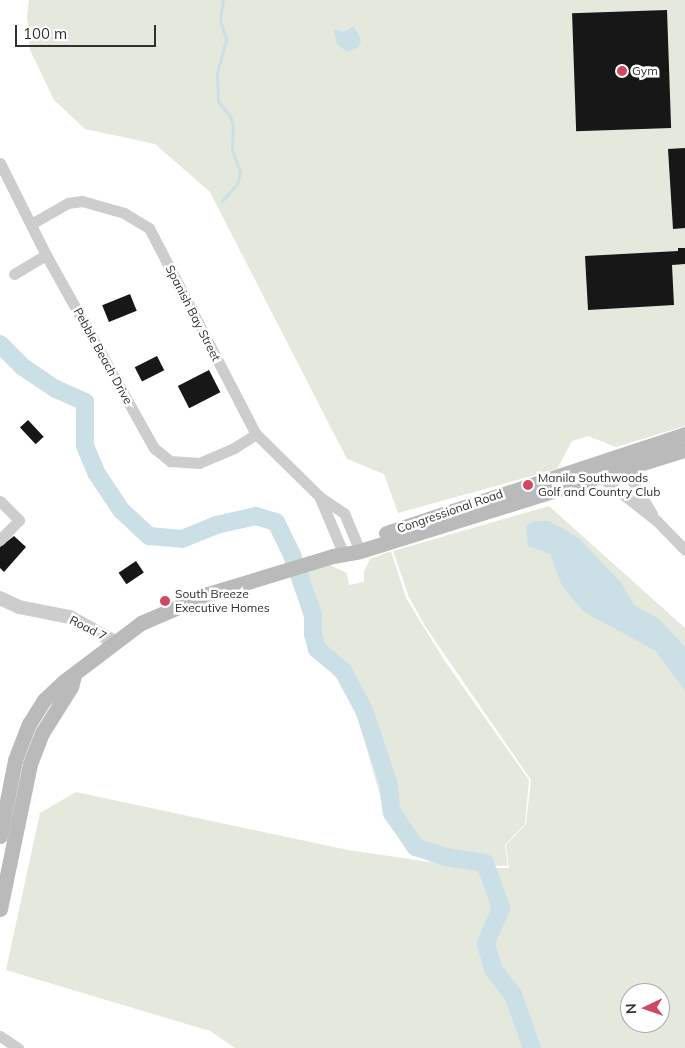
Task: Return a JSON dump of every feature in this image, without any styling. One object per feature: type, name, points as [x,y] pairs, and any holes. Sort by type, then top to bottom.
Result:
[{"type":"main road","name":"Congressional Road","points":[[359,547],[595,463],[685,434]]},
{"type":"main road","points":[[601,477],[685,450]]},
{"type":"main road","name":"Congressional Road","points":[[0,836],[15,760],[22,740],[44,700],[63,682],[74,676],[110,646],[141,624],[174,607],[340,552],[498,509],[601,477]]},
{"type":"main road","name":"Congressional Road","points":[[0,909],[30,764],[55,708],[71,687],[74,676]]},
{"type":"main road","points":[[22,740],[36,747]]},
{"type":"street","name":"Pebble Beach Drive","points":[[0,163],[46,255],[154,448],[167,465],[199,463],[234,448],[256,434]]},
{"type":"street","name":"Spanish Bay Street","points":[[31,224],[68,203],[82,201],[140,220],[149,228],[256,434],[320,497],[344,513],[359,547]]},
{"type":"street","points":[[14,274],[46,255]]},
{"type":"street","points":[[618,456],[657,521]]},
{"type":"street","points":[[595,463],[601,477],[657,521],[685,550]]},
{"type":"street","name":"Spanish Bay Street","points":[[320,497],[340,552]]},
{"type":"street","points":[[0,502],[19,520],[0,540]]},
{"type":"street","name":"Road 7","points":[[1,599],[19,607],[70,617],[110,646]]},
{"type":"street","points":[[0,1036],[18,1048]]},
{"type":"shaded area","name":"Manila Southwoods Golf and Country Club","points":[[29,0],[685,0],[685,426],[616,447],[588,436],[572,441],[557,469],[398,513],[384,474],[347,459],[210,192],[155,144],[85,129],[54,100],[30,50],[27,16]]},
{"type":"shaded area","points":[[354,26],[361,41],[358,47],[347,52],[337,44],[333,29],[344,32]]},
{"type":"shaded area","name":"Manila Southwoods Golf and Country Club","points":[[549,506],[685,628],[685,1048],[235,1048],[210,1031],[6,970],[40,813],[76,792],[348,850],[471,868],[509,868],[506,845],[526,824],[531,780],[425,626],[409,597],[393,551]]},
{"type":"shaded area","points":[[534,521],[549,521],[579,538],[622,584],[634,605],[659,619],[685,647],[685,691],[656,651],[584,612],[562,586],[550,554],[528,546],[526,526]]},
{"type":"shaded area","points":[[391,551],[406,598],[444,660],[529,780],[525,824],[505,845],[508,866],[456,864],[409,854],[387,820],[354,704],[339,680],[311,652],[295,576],[330,565],[347,573],[349,585],[364,582],[364,572],[370,559]]},
{"type":"building","name":"Gym","points":[[667,10],[671,128],[576,131],[572,13]]},
{"type":"building","points":[[685,148],[685,228],[673,229],[668,149]]},
{"type":"building","points":[[678,248],[685,248],[685,264],[672,265],[674,305],[588,310],[585,256],[678,251]]},
{"type":"building","points":[[130,294],[137,311],[109,322],[102,305]]},
{"type":"building","points":[[157,356],[164,370],[142,382],[135,367]]},
{"type":"building","points":[[209,370],[220,392],[189,408],[178,386]]},
{"type":"building","points":[[28,420],[44,437],[36,444],[20,428]]},
{"type":"building","points":[[14,536],[26,547],[4,572],[0,568],[0,547]]},
{"type":"building","points":[[136,561],[144,573],[126,584],[119,573]]},
{"type":"waterway","points":[[222,201],[237,184],[240,172],[232,150],[233,127],[230,116],[218,101],[217,73],[226,39],[220,21],[223,0]]},
{"type":"waterway","points":[[0,344],[23,367],[56,389],[85,402],[85,446],[97,474],[121,510],[149,536],[182,539],[216,525],[256,516],[276,522],[292,555],[313,615],[313,634],[317,649],[343,671],[364,710],[388,782],[392,813],[416,847],[445,857],[485,863],[501,908],[486,944],[493,969],[513,995],[532,1048]]},
{"type":"place","name":"Gym","points":[[622,71]]},
{"type":"place","name":"Manila Southwoods Golf and Country Club","points":[[528,485]]},
{"type":"place","name":"South Breeze Executive Homes","points":[[165,601]]}]
